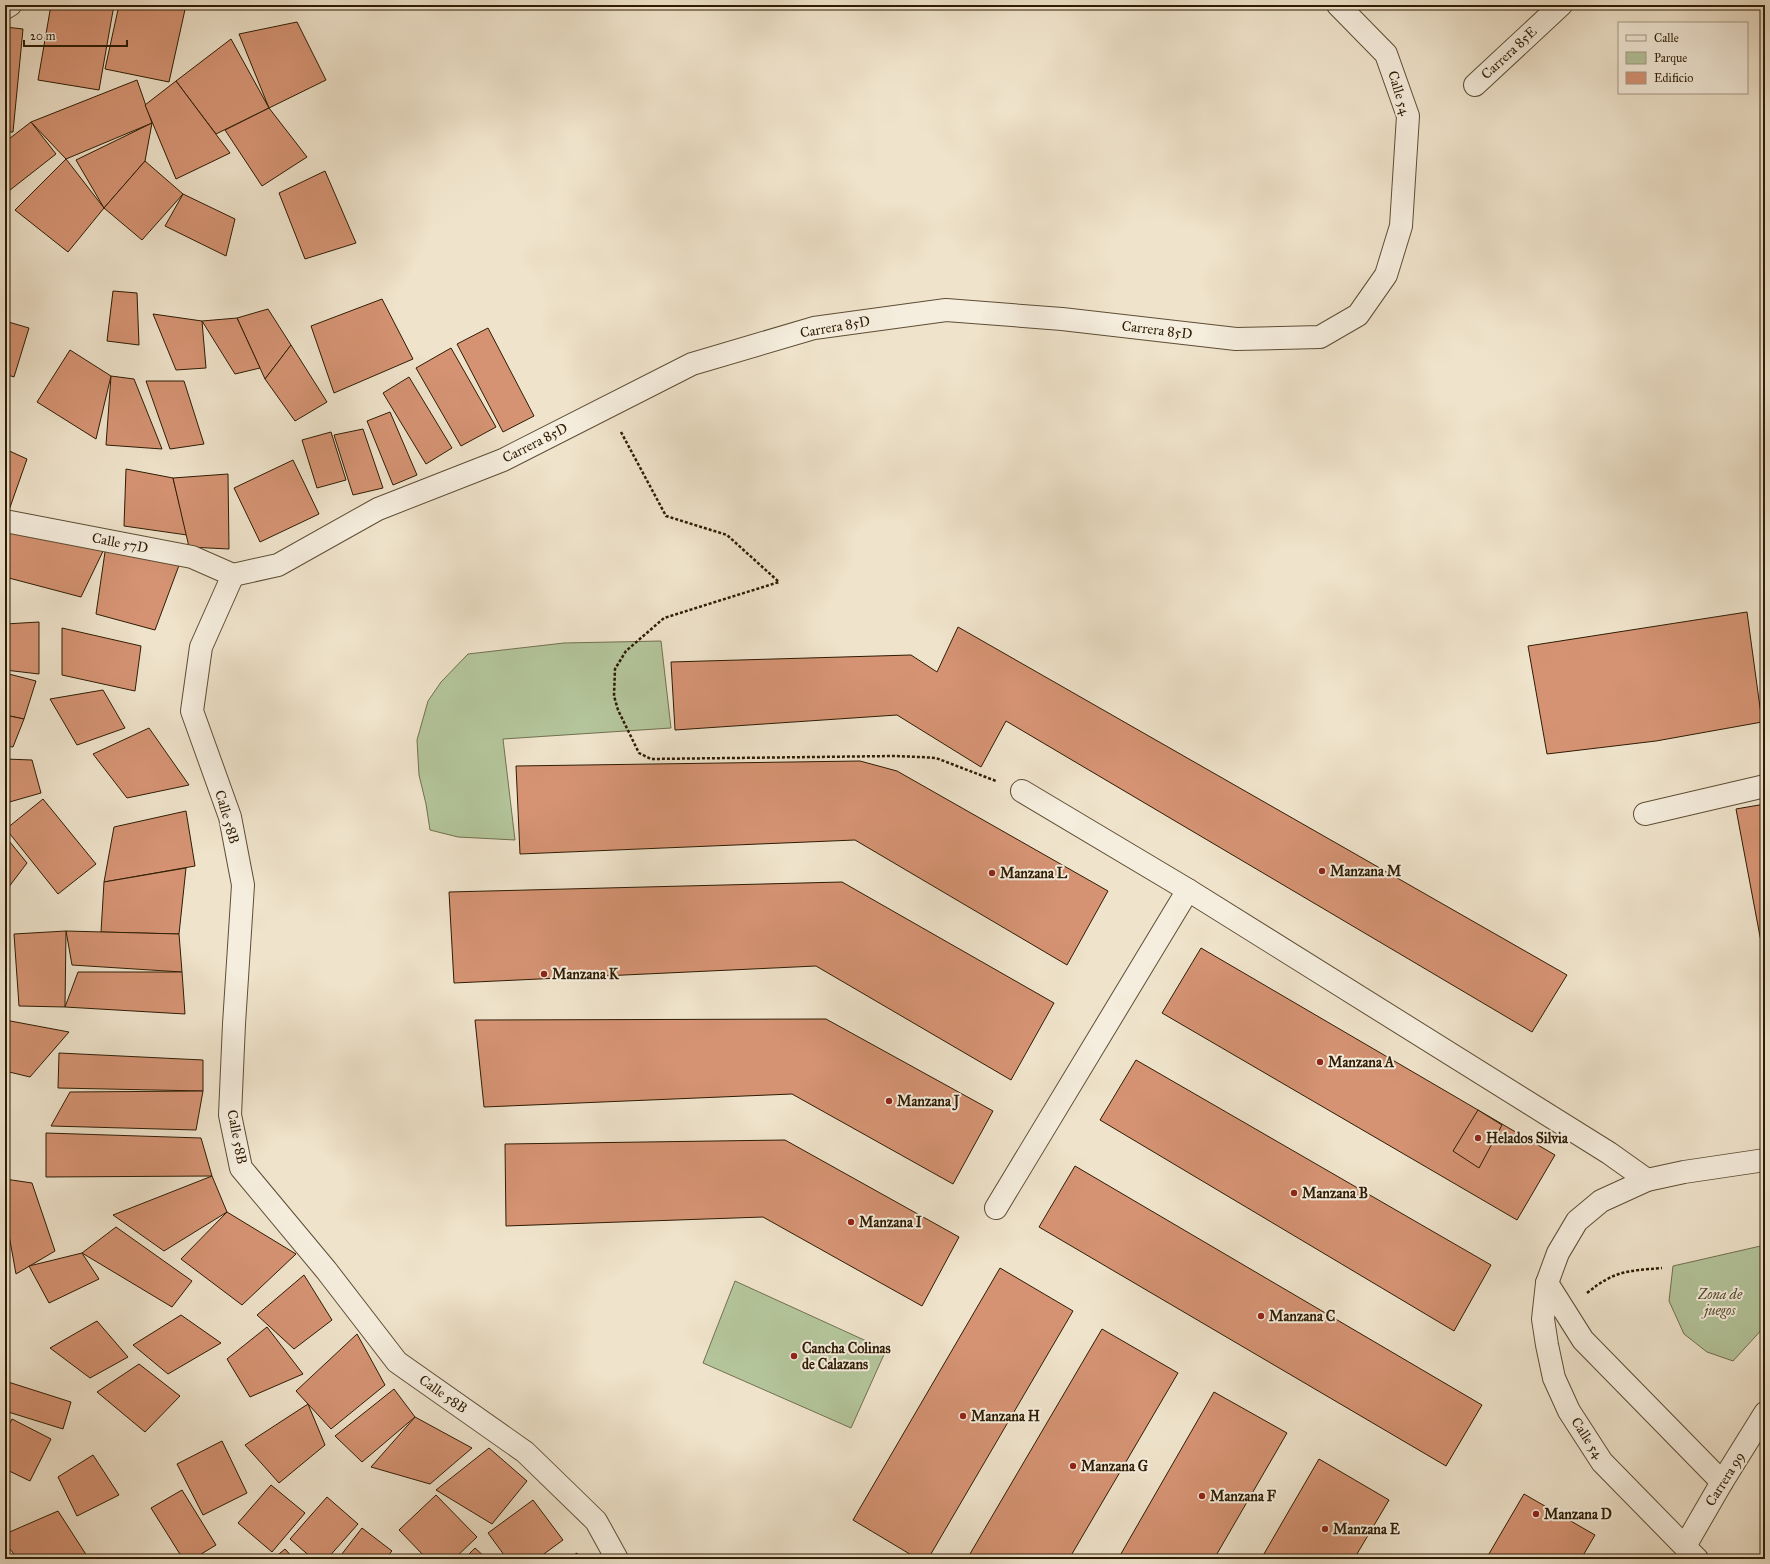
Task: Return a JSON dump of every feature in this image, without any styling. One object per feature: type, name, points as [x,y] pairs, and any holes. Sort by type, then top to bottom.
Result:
[{"type":"street","points":[[5,8],[10,5]]},
{"type":"street","name":"Calle 54","points":[[1338,5],[1386,54],[1408,116],[1401,226]]},
{"type":"street","name":"Carrera 85E","points":[[1475,85],[1557,6]]},
{"type":"street","name":"Carrera 85D","points":[[232,575],[278,565],[378,509],[503,460],[692,364],[814,328],[946,310],[1062,319],[1236,339],[1320,337],[1358,316],[1386,275],[1401,226]]},
{"type":"street","name":"Calle 57D","points":[[5,521],[192,556],[232,575]]},
{"type":"street","name":"Calle 58B","points":[[232,575],[201,647],[192,711],[230,818],[243,885],[230,1115],[241,1168],[326,1270],[397,1362],[525,1452],[596,1521],[617,1559]]},
{"type":"street","points":[[1645,814],[1765,786]]},
{"type":"street","points":[[1022,791],[1188,890],[1609,1153],[1646,1180]]},
{"type":"street","points":[[996,1208],[1188,890]]},
{"type":"street","name":"Calle 54","points":[[1691,1552],[1602,1462],[1569,1410],[1554,1378],[1547,1345],[1543,1319],[1547,1283],[1558,1253],[1577,1220],[1600,1201],[1646,1180],[1684,1172],[1765,1160]]},
{"type":"street","points":[[1547,1283],[1583,1340],[1610,1370],[1722,1482]]},
{"type":"street","name":"Carrera 99","points":[[1691,1552],[1722,1482],[1765,1413]]},
{"type":"path","points":[[607,407],[666,516],[727,535],[779,582],[664,618],[626,651],[615,669],[614,696],[618,710],[639,753],[651,759],[894,756],[936,758],[1022,791]]},
{"type":"path","points":[[1567,1316],[1585,1294],[1603,1280],[1623,1272],[1662,1268]]},
{"type":"green space","points":[[661,641],[671,728],[503,739],[515,840],[458,837],[430,830],[419,775],[417,740],[428,701],[441,682],[468,654],[564,643]]},
{"type":"green space","name":"Zona de juegos","points":[[1765,1245],[1765,1326],[1733,1361],[1707,1352],[1684,1334],[1669,1301],[1673,1266]]},
{"type":"green space","name":"Cancha Colinas de Calazans","points":[[735,1281],[886,1350],[851,1428],[703,1363]]},
{"type":"building","points":[[51,5],[114,5],[99,90],[38,80]]},
{"type":"building","points":[[119,5],[186,5],[169,82],[105,69]]},
{"type":"building","points":[[297,22],[326,80],[269,108],[239,34]]},
{"type":"building","points":[[5,27],[23,29],[13,132],[5,132]]},
{"type":"building","points":[[231,39],[269,108],[216,134],[176,81]]},
{"type":"building","points":[[137,80],[152,123],[66,159],[31,122]]},
{"type":"building","points":[[176,81],[230,153],[176,179],[145,105]]},
{"type":"building","points":[[269,108],[307,157],[262,186],[225,130]]},
{"type":"building","points":[[31,122],[56,154],[5,194],[5,142]]},
{"type":"building","points":[[152,123],[145,161],[104,208],[76,160]]},
{"type":"building","points":[[66,159],[104,208],[68,252],[15,210]]},
{"type":"building","points":[[145,161],[183,194],[142,240],[104,208]]},
{"type":"building","points":[[325,171],[356,243],[305,259],[279,193]]},
{"type":"building","points":[[183,194],[235,219],[226,256],[165,226]]},
{"type":"building","points":[[113,291],[137,293],[139,345],[107,341]]},
{"type":"building","points":[[382,299],[413,359],[334,393],[311,326]]},
{"type":"building","points":[[268,309],[291,345],[265,379],[237,318]]},
{"type":"building","points":[[153,314],[202,321],[206,368],[176,370]]},
{"type":"building","points":[[237,318],[260,368],[235,374],[202,321]]},
{"type":"building","points":[[5,321],[29,328],[14,377],[5,374]]},
{"type":"building","points":[[488,328],[534,416],[503,432],[457,344]]},
{"type":"building","points":[[291,345],[327,402],[295,421],[265,379]]},
{"type":"building","points":[[451,348],[496,427],[461,446],[416,368]]},
{"type":"building","points":[[70,350],[111,376],[96,439],[37,402]]},
{"type":"building","points":[[111,376],[134,379],[162,449],[106,445]]},
{"type":"building","points":[[409,377],[452,448],[426,464],[383,393]]},
{"type":"building","points":[[146,381],[184,381],[204,444],[170,449]]},
{"type":"building","points":[[390,412],[417,475],[393,485],[367,421]]},
{"type":"building","points":[[363,429],[383,488],[353,495],[334,435]]},
{"type":"building","points":[[331,432],[346,480],[317,488],[302,440]]},
{"type":"building","points":[[5,449],[27,459],[8,513],[5,512]]},
{"type":"building","points":[[293,460],[319,514],[260,542],[234,488]]},
{"type":"building","points":[[126,469],[173,478],[187,535],[124,526]]},
{"type":"building","points":[[228,474],[229,549],[189,547],[173,478]]},
{"type":"building","points":[[5,524],[106,545],[81,597],[5,577]]},
{"type":"building","points":[[106,545],[181,560],[155,630],[96,614]]},
{"type":"building","points":[[1747,612],[1762,722],[1656,741],[1547,754],[1528,646]]},
{"type":"building","points":[[39,622],[39,674],[5,670],[5,624]]},
{"type":"building","name":"Manzana M","points":[[958,627],[1567,975],[1532,1032],[1006,721],[981,767],[897,715],[675,730],[671,662],[911,655],[937,672]]},
{"type":"building","points":[[62,628],[141,646],[135,691],[62,675]]},
{"type":"building","points":[[5,673],[36,681],[24,719],[5,715]]},
{"type":"building","points":[[103,690],[125,728],[77,745],[50,699]]},
{"type":"building","points":[[5,715],[24,719],[13,747],[5,746]]},
{"type":"building","points":[[149,728],[189,785],[127,798],[93,754]]},
{"type":"building","points":[[5,759],[32,760],[41,793],[6,803]]},
{"type":"building","name":"Manzana L","points":[[860,761],[897,771],[1108,891],[1067,965],[855,840],[520,854],[516,766]]},
{"type":"building","points":[[43,799],[96,864],[58,894],[6,829]]},
{"type":"building","points":[[1765,804],[1765,963],[1736,809]]},
{"type":"building","points":[[186,811],[195,866],[104,882],[114,827]]},
{"type":"building","points":[[5,836],[27,863],[5,892]]},
{"type":"building","points":[[186,868],[179,934],[101,932],[104,882]]},
{"type":"building","name":"Manzana K","points":[[842,882],[1054,1003],[1011,1080],[816,966],[454,983],[449,892]]},
{"type":"building","points":[[66,931],[179,934],[182,972],[72,965]]},
{"type":"building","points":[[66,931],[65,1007],[19,1006],[14,934]]},
{"type":"building","name":"Manzana A","points":[[1201,948],[1555,1155],[1517,1220],[1162,1013]]},
{"type":"building","points":[[78,972],[182,972],[185,1014],[65,1007]]},
{"type":"building","name":"Manzana J","points":[[826,1019],[993,1111],[953,1184],[792,1094],[484,1107],[475,1020]]},
{"type":"building","points":[[5,1020],[69,1032],[30,1077],[5,1071]]},
{"type":"building","points":[[59,1053],[203,1060],[203,1091],[58,1088]]},
{"type":"building","name":"Manzana B","points":[[1136,1060],[1491,1265],[1454,1331],[1100,1120]]},
{"type":"building","points":[[203,1091],[196,1130],[51,1126],[70,1092]]},
{"type":"building","name":"Helados Silvia","points":[[1478,1110],[1502,1125],[1479,1168],[1453,1151]]},
{"type":"building","points":[[46,1133],[201,1138],[212,1176],[46,1177]]},
{"type":"building","name":"Manzana I","points":[[785,1140],[959,1237],[922,1306],[763,1217],[506,1226],[505,1144]]},
{"type":"building","name":"Manzana C","points":[[1075,1166],[1482,1405],[1446,1466],[1039,1227]]},
{"type":"building","points":[[212,1176],[227,1212],[164,1251],[113,1215]]},
{"type":"building","points":[[5,1179],[32,1183],[55,1251],[16,1274],[5,1213]]},
{"type":"building","points":[[227,1212],[296,1254],[242,1305],[181,1259]]},
{"type":"building","points":[[116,1227],[192,1281],[172,1307],[82,1253]]},
{"type":"building","points":[[82,1253],[99,1279],[49,1303],[29,1266]]},
{"type":"building","name":"Manzana H","points":[[1000,1268],[1073,1311],[928,1559],[918,1559],[853,1520]]},
{"type":"building","points":[[304,1275],[332,1320],[294,1349],[257,1315]]},
{"type":"building","points":[[181,1315],[221,1343],[168,1374],[133,1345]]},
{"type":"building","points":[[97,1321],[128,1357],[90,1378],[50,1348]]},
{"type":"building","points":[[267,1327],[303,1374],[250,1397],[227,1359]]},
{"type":"building","name":"Manzana G","points":[[1102,1329],[1178,1373],[1069,1559],[967,1559]]},
{"type":"building","points":[[357,1334],[385,1385],[331,1429],[296,1391]]},
{"type":"building","points":[[139,1364],[180,1396],[145,1432],[97,1392]]},
{"type":"building","points":[[5,1381],[71,1402],[63,1429],[5,1411]]},
{"type":"building","points":[[394,1389],[415,1417],[362,1462],[335,1436]]},
{"type":"building","name":"Manzana F","points":[[1214,1392],[1287,1433],[1214,1559],[1118,1559]]},
{"type":"building","points":[[308,1404],[325,1445],[279,1483],[245,1445]]},
{"type":"building","points":[[415,1417],[472,1448],[430,1484],[371,1467]]},
{"type":"building","points":[[12,1419],[51,1439],[30,1481],[5,1469],[5,1432]]},
{"type":"building","points":[[222,1441],[247,1493],[203,1515],[177,1464]]},
{"type":"building","points":[[489,1448],[527,1481],[492,1524],[436,1490]]},
{"type":"building","points":[[93,1455],[119,1495],[77,1516],[58,1477]]},
{"type":"building","name":"Manzana E","points":[[1319,1459],[1389,1500],[1354,1559],[1261,1559]]},
{"type":"building","points":[[271,1485],[305,1513],[272,1552],[238,1523]]},
{"type":"building","points":[[182,1490],[216,1545],[193,1559],[183,1559],[151,1508]]},
{"type":"building","name":"Manzana D","points":[[1524,1494],[1595,1535],[1581,1559],[1486,1559]]},
{"type":"building","points":[[436,1495],[477,1537],[454,1559],[427,1559],[399,1530]]},
{"type":"building","points":[[327,1497],[358,1524],[327,1559],[313,1559],[290,1539]]},
{"type":"building","points":[[533,1500],[563,1540],[537,1559],[507,1559],[488,1533]]},
{"type":"building","points":[[58,1511],[87,1556],[82,1559],[18,1559],[5,1543],[5,1534]]},
{"type":"building","points":[[362,1528],[392,1551],[385,1559],[338,1559]]},
{"type":"building","points":[[475,1548],[487,1559],[464,1559]]},
{"type":"building","points":[[285,1549],[294,1559],[273,1559]]},
{"type":"building","points":[[577,1553],[579,1559],[567,1559]]},
{"type":"place","name":"Manzana M","points":[[1322,871]]},
{"type":"place","name":"Manzana L","points":[[992,873]]},
{"type":"place","name":"Manzana K","points":[[544,974]]},
{"type":"place","name":"Manzana A","points":[[1320,1062]]},
{"type":"place","name":"Manzana J","points":[[889,1101]]},
{"type":"place","name":"Helados Silvia","points":[[1478,1138]]},
{"type":"place","name":"Manzana B","points":[[1294,1193]]},
{"type":"place","name":"Manzana I","points":[[851,1222]]},
{"type":"place","name":"Manzana C","points":[[1261,1316]]},
{"type":"place","name":"Cancha Colinas de Calazans","points":[[794,1356]]},
{"type":"place","name":"Manzana H","points":[[963,1416]]},
{"type":"place","name":"Manzana G","points":[[1073,1466]]},
{"type":"place","name":"Manzana F","points":[[1202,1496]]},
{"type":"place","name":"Manzana D","points":[[1536,1514]]},
{"type":"place","name":"Manzana E","points":[[1325,1529]]}]
